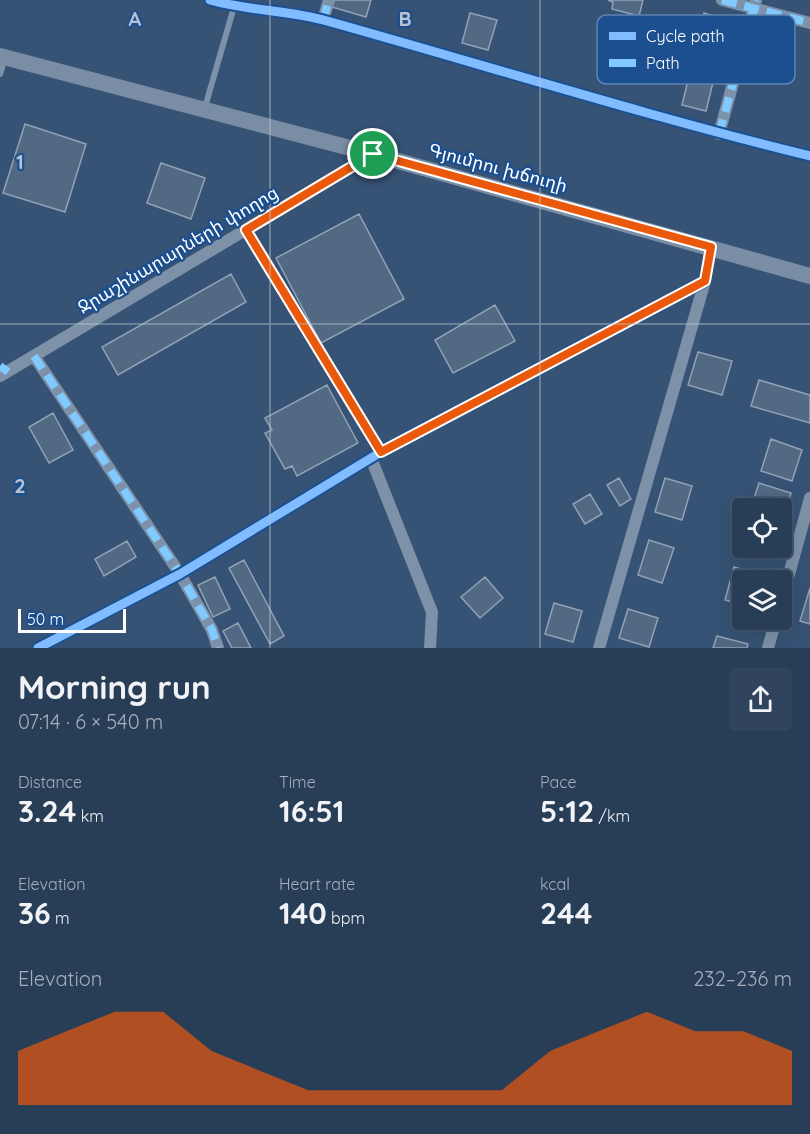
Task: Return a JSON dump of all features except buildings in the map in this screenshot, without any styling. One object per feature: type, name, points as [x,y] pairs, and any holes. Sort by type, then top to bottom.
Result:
[{"type":"main road","name":"Գյումրու խճուղի","points":[[3,57],[373,154],[810,276]]},
{"type":"street","points":[[210,0],[234,7],[323,20],[719,134],[810,156]]},
{"type":"street","points":[[323,20],[329,0]]},
{"type":"street","points":[[722,0],[755,4],[787,15]]},
{"type":"street","points":[[795,18],[810,23]]},
{"type":"street","points":[[719,134],[733,84]]},
{"type":"street","name":"Ջրաշինարարների փողոց","points":[[3,371],[34,356],[373,154]]},
{"type":"street","points":[[246,230],[376,455],[432,612],[430,648]]},
{"type":"street","points":[[599,648],[705,281],[711,247]]},
{"type":"street","points":[[38,648],[180,574],[376,455],[705,281]]},
{"type":"street","points":[[34,356],[180,574],[212,630],[218,648]]},
{"type":"street","points":[[790,570],[810,498]]},
{"type":"street","points":[[768,648],[773,630]]},
{"type":"lane","points":[[204,110],[234,7]]},
{"type":"lane","points":[[0,74],[3,57]]},
{"type":"marked path","points":[[323,20],[329,0]]},
{"type":"marked path","points":[[722,0],[779,15]]},
{"type":"marked path","points":[[752,15],[756,0]]},
{"type":"marked path","points":[[795,19],[810,23]]},
{"type":"marked path","points":[[719,134],[733,84]]},
{"type":"marked path","points":[[246,230],[381,452]]},
{"type":"marked path","points":[[34,356],[180,574],[212,630],[218,648]]},
{"type":"marked path","points":[[0,366],[8,372]]},
{"type":"cycle path","points":[[210,0],[327,21],[628,108],[810,156]]},
{"type":"cycle path","points":[[38,648],[180,574],[381,452],[705,281]]},
{"type":"route","points":[[373,154],[711,247],[705,281],[381,452],[246,230],[373,154]]}]
